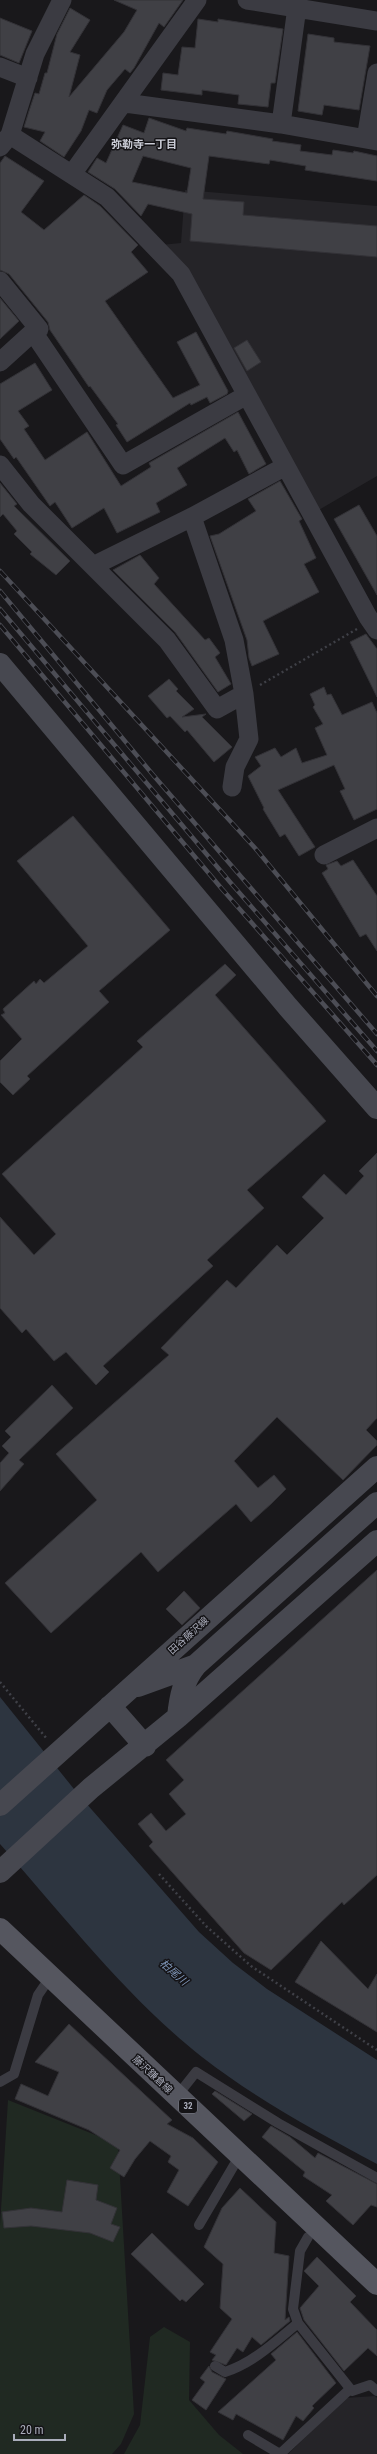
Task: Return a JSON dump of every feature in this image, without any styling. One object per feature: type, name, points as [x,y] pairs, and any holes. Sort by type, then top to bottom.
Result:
[{"type":"main road","points":[[0,664],[288,1007],[377,1108]]},
{"type":"main road","name":"田谷藤沢線","points":[[0,1805],[377,1467]]},
{"type":"main road","points":[[178,1717],[183,1686],[187,1675],[196,1665],[377,1503]]},
{"type":"main road","points":[[3,1869],[91,1788],[145,1746],[377,1541]]},
{"type":"main road","points":[[128,1689],[196,1665]]},
{"type":"main road","points":[[110,1706],[145,1746]]},
{"type":"main road","name":"藤沢鎌倉線","points":[[0,1929],[377,2284]]},
{"type":"street","points":[[62,0],[36,54],[5,141],[72,174],[107,197],[180,274],[284,467],[373,620]]},
{"type":"street","points":[[72,174],[125,103],[197,0]]},
{"type":"street","points":[[247,0],[297,4],[377,21]]},
{"type":"street","points":[[281,124],[297,4]]},
{"type":"street","points":[[0,68],[28,78]]},
{"type":"street","points":[[125,103],[281,124],[371,140],[377,73]]},
{"type":"street","points":[[0,281],[39,329],[33,332],[0,362]]},
{"type":"street","points":[[33,332],[123,466],[245,396]]},
{"type":"street","points":[[0,465],[31,504],[167,640],[217,709],[244,694]]},
{"type":"street","points":[[93,566],[192,517],[284,467]]},
{"type":"street","points":[[192,517],[232,633],[244,694],[249,739],[235,767],[232,787]]},
{"type":"street","points":[[324,855],[377,828]]},
{"type":"lane","points":[[0,2082],[14,2074],[38,1996],[51,1976]]},
{"type":"lane","points":[[177,2096],[196,2072],[278,2123],[377,2178]]},
{"type":"lane","points":[[200,2224],[240,2155]]},
{"type":"lane","points":[[308,2238],[300,2251],[293,2309],[298,2322],[350,2389]]},
{"type":"lane","points":[[215,2366],[225,2372],[237,2368],[264,2351],[298,2322]]},
{"type":"lane","points":[[248,2434],[280,2454],[350,2389],[352,2390],[370,2385],[377,2391]]},
{"type":"path","points":[[244,694],[373,620]]},
{"type":"path","points":[[0,1682],[30,1721],[59,1751]]},
{"type":"path","points":[[159,1874],[206,1926],[251,1966],[377,2050]]},
{"type":"shaded area","points":[[185,190],[377,206],[377,476],[317,511],[161,245],[181,243]]},
{"type":"shaded area","points":[[8,2100],[118,2144],[134,2414],[121,2444],[112,2454],[0,2454],[0,2225]]},
{"type":"shaded area","points":[[164,2327],[190,2342],[189,2400],[219,2435],[243,2454],[124,2454],[140,2425],[150,2337]]},
{"type":"shaded area","points":[[375,2396],[377,2398],[377,2454],[288,2454],[346,2398]]},
{"type":"water","name":"柏尾川","points":[[0,1697],[78,1794],[199,1932],[233,1963],[267,1989],[377,2060],[377,2164],[265,2101],[202,2057],[175,2034],[122,1983],[0,1844]]},
{"type":"building","points":[[114,0],[183,0],[164,27],[159,23],[130,73],[125,69],[107,90],[97,113],[89,110],[81,131],[64,157],[40,141],[45,132],[24,127],[29,111],[35,93],[39,94],[45,73],[47,73],[57,34],[70,8],[90,20],[70,52],[80,55],[69,97],[124,32],[137,10]]},
{"type":"building","points":[[0,18],[32,31],[19,63],[0,55]]},
{"type":"building","points":[[198,19],[218,22],[218,19],[283,29],[275,83],[271,83],[268,107],[238,104],[239,95],[202,90],[202,95],[161,90],[163,73],[178,75],[182,47],[195,48]]},
{"type":"building","points":[[308,34],[334,38],[334,42],[370,46],[359,110],[324,105],[322,115],[298,111]]},
{"type":"building","points":[[149,118],[186,131],[187,128],[226,134],[227,131],[273,139],[272,141],[301,145],[300,151],[332,155],[333,150],[353,153],[354,151],[377,156],[377,181],[305,170],[306,166],[270,160],[269,164],[209,156],[203,199],[244,202],[243,215],[377,226],[377,257],[190,241],[192,214],[148,204],[141,216],[115,189],[88,172],[97,158],[106,163],[123,125],[144,133]],"holes":[[[143,156],[191,168],[187,193],[132,182]]]},
{"type":"building","points":[[5,156],[44,181],[21,212],[44,230],[84,195],[100,206],[138,245],[131,252],[148,272],[105,301],[173,398],[200,385],[177,342],[196,332],[228,391],[227,394],[210,403],[207,397],[191,405],[190,403],[127,442],[116,425],[118,424],[90,386],[89,387],[50,330],[48,322],[9,274],[0,270],[0,163]]},
{"type":"building","points":[[0,298],[19,321],[0,339]]},
{"type":"building","points":[[247,340],[261,362],[247,371],[234,348]]},
{"type":"building","points":[[35,363],[52,390],[18,411],[29,426],[24,429],[45,460],[87,432],[121,486],[151,467],[149,463],[238,412],[266,464],[249,474],[237,450],[234,452],[225,438],[177,468],[187,485],[156,503],[160,512],[117,533],[104,508],[72,528],[55,502],[50,506],[16,457],[14,459],[0,439],[0,384]]},
{"type":"building","points":[[280,481],[302,519],[299,521],[316,558],[304,564],[319,592],[263,621],[279,654],[252,666],[249,658],[247,640],[210,536],[219,534],[256,511],[248,499]]},
{"type":"building","points":[[0,483],[17,504],[14,506],[70,561],[56,575],[30,554],[32,552],[14,534],[17,531],[3,514],[0,517]]},
{"type":"building","points":[[359,505],[377,536],[377,595],[334,519]]},
{"type":"building","points":[[140,555],[159,578],[154,584],[205,640],[209,638],[220,653],[215,657],[231,684],[218,692],[175,632],[113,570]]},
{"type":"building","points":[[366,634],[377,649],[377,697],[350,642]]},
{"type":"building","points":[[169,679],[178,689],[176,691],[194,709],[182,717],[206,714],[202,717],[232,747],[214,762],[187,730],[185,732],[170,716],[167,718],[148,696]]},
{"type":"building","points":[[324,687],[327,695],[331,694],[342,715],[372,702],[377,713],[377,809],[354,820],[340,791],[345,789],[334,765],[278,790],[315,847],[299,856],[285,834],[280,837],[263,809],[264,808],[248,776],[261,766],[255,757],[275,748],[281,757],[296,748],[302,763],[327,755],[315,728],[323,724],[313,707],[315,705],[310,694]]},
{"type":"building","points":[[73,816],[170,930],[99,991],[109,1002],[27,1076],[30,1079],[13,1095],[0,1082],[0,1061],[22,1039],[1,1015],[5,1013],[3,1009],[34,981],[36,984],[40,979],[44,983],[88,946],[17,861]]},
{"type":"building","points":[[353,860],[377,896],[377,951],[366,934],[360,937],[322,873],[328,869],[326,865],[337,861],[341,866]]},
{"type":"building","points":[[225,964],[236,975],[215,995],[326,1121],[247,1190],[264,1208],[207,1260],[213,1266],[103,1366],[109,1372],[96,1385],[66,1352],[54,1361],[26,1329],[22,1333],[0,1308],[0,1217],[34,1255],[56,1234],[2,1174],[143,1047],[137,1041]]},
{"type":"building","points":[[377,1153],[377,1418],[366,1430],[377,1441],[377,1445],[343,1480],[277,1417],[234,1461],[258,1488],[274,1475],[286,1489],[271,1504],[251,1522],[236,1504],[158,1572],[141,1552],[51,1633],[5,1583],[97,1500],[56,1454],[169,1355],[161,1348],[227,1280],[236,1288],[277,1245],[287,1255],[324,1218],[302,1197],[324,1174],[346,1195],[364,1176],[359,1171]]},
{"type":"building","points":[[52,1385],[73,1408],[19,1460],[24,1464],[0,1491],[0,1463],[9,1453],[2,1446],[11,1437],[5,1431]]},
{"type":"building","points":[[377,1570],[377,1875],[344,1905],[342,1902],[271,1970],[244,1953],[149,1846],[153,1842],[138,1824],[151,1813],[166,1831],[186,1814],[169,1794],[184,1780],[166,1760]]},
{"type":"building","points":[[184,1591],[200,1608],[182,1625],[166,1609]]},
{"type":"building","points":[[321,1941],[368,1989],[377,1974],[377,2032],[295,1982]]},
{"type":"building","points":[[69,2024],[172,2120],[167,2124],[193,2138],[218,2162],[188,2206],[167,2192],[179,2170],[168,2162],[171,2156],[150,2141],[135,2159],[124,2177],[110,2168],[120,2150],[89,2130],[15,2099],[21,2084],[48,2096],[59,2072],[35,2062]]},
{"type":"building","points":[[215,2091],[252,2114],[244,2121],[212,2094]]},
{"type":"building","points":[[271,2126],[290,2137],[315,2158],[318,2153],[377,2184],[377,2207],[371,2205],[353,2225],[326,2201],[332,2195],[303,2176],[305,2172],[262,2137]]},
{"type":"building","points":[[67,2180],[98,2185],[96,2200],[117,2208],[111,2224],[120,2227],[113,2242],[90,2233],[31,2226],[4,2228],[2,2212],[31,2208],[62,2212]]},
{"type":"building","points":[[240,2188],[276,2222],[274,2253],[289,2256],[285,2320],[289,2317],[290,2321],[261,2345],[252,2337],[243,2352],[237,2348],[226,2365],[212,2360],[216,2355],[210,2352],[232,2319],[220,2308],[223,2264],[204,2247],[222,2208]]},
{"type":"building","points":[[152,2233],[204,2284],[186,2302],[182,2299],[180,2301],[131,2254]]},
{"type":"building","points":[[317,2257],[356,2296],[350,2302],[377,2330],[377,2356],[368,2348],[344,2371],[304,2320],[300,2308],[319,2286],[304,2271]]},
{"type":"building","points":[[297,2332],[336,2383],[312,2406],[314,2408],[303,2421],[296,2416],[283,2440],[236,2414],[233,2420],[218,2412],[276,2360],[271,2354]]},
{"type":"building","points":[[209,2366],[212,2372],[226,2379],[206,2410],[192,2400],[205,2382],[200,2378]]},
{"type":"railway","points":[[0,571],[255,848],[377,996]]},
{"type":"railway","points":[[0,591],[154,776],[377,1034]]},
{"type":"railway","points":[[0,609],[230,882],[377,1051]]},
{"type":"railway","points":[[0,625],[222,889],[377,1065]]},
{"type":"district","name":"弥勒寺一丁目","points":[[144,144]]}]
